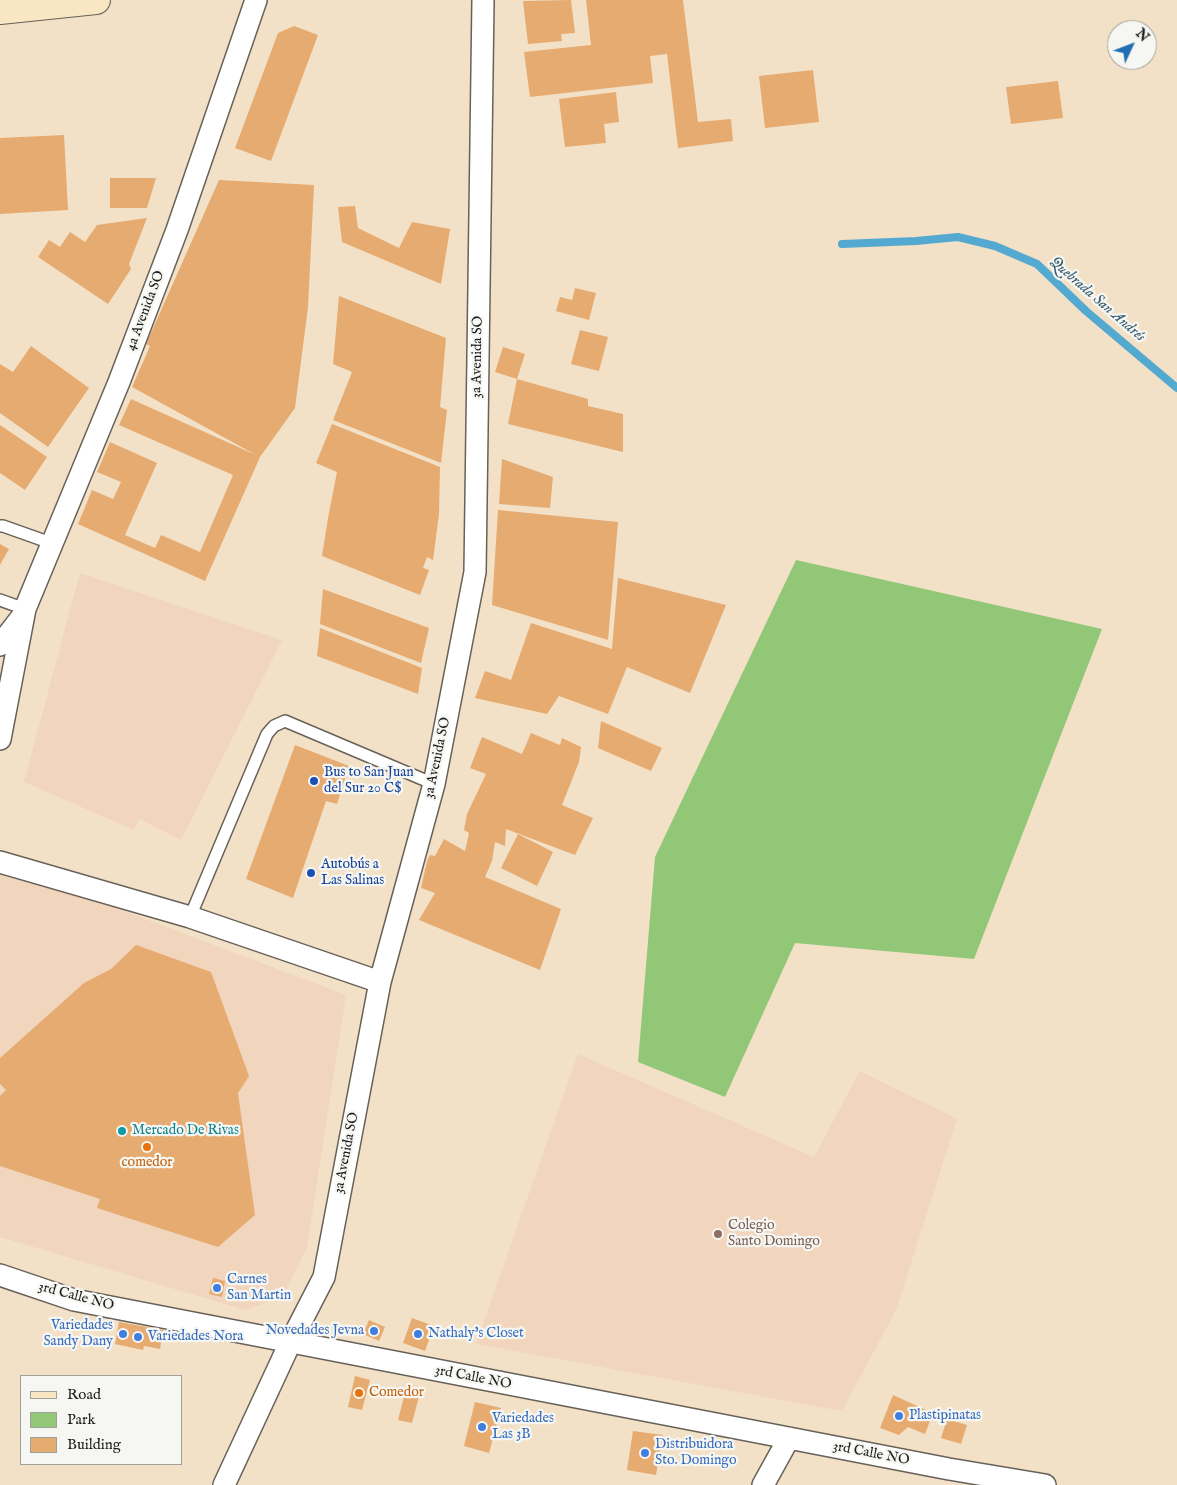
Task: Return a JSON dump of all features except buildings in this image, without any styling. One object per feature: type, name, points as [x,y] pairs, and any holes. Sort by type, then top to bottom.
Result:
[{"type":"main road","points":[[0,10],[96,0]]},
{"type":"street","name":"4a Avenida SO","points":[[24,612],[51,543],[120,382],[177,230],[256,0]]},
{"type":"street","name":"3a Avenida SO","points":[[224,1485],[290,1343],[324,1277],[380,982],[434,784],[475,572],[483,0]]},
{"type":"street","points":[[0,644],[24,612]]},
{"type":"street","points":[[0,738],[24,612]]},
{"type":"street","points":[[0,862],[190,917],[380,982]]},
{"type":"street","name":"3rd Calle NO","points":[[0,1275],[74,1300],[789,1438],[944,1477],[1044,1485]]},
{"type":"street","points":[[763,1485],[789,1438]]},
{"type":"lane","points":[[0,526],[51,543]]},
{"type":"lane","points":[[0,600],[24,612]]},
{"type":"lane","points":[[190,917],[268,734],[274,726],[285,721],[434,784]]},
{"type":"shaded area","points":[[80,573],[282,640],[181,840],[139,819],[134,830],[24,782]]},
{"type":"shaded area","points":[[0,864],[346,995],[307,1247],[283,1297],[245,1310],[0,1237]]},
{"type":"shaded area","name":"Colegio Santo Domingo","points":[[578,1054],[814,1157],[860,1071],[957,1119],[896,1310],[842,1411],[476,1344]]},
{"type":"green space","points":[[796,560],[1102,629],[974,959],[795,943],[725,1097],[638,1062],[655,857]]},
{"type":"waterway","name":"Quebrada San Andrés","points":[[842,244],[958,237],[995,246],[1037,264],[1086,311],[1177,388]]},
{"type":"place","name":"Bus to San Juan del Sur 20 C$","points":[[314,781]]},
{"type":"place","name":"Autobús a Las Salinas","points":[[311,873]]},
{"type":"place","name":"Mercado De Rivas","points":[[122,1131]]},
{"type":"place","name":"comedor","points":[[147,1147]]},
{"type":"place","name":"Colegio Santo Domingo","points":[[718,1234]]},
{"type":"place","name":"Carnes San Martin","points":[[217,1288]]},
{"type":"place","name":"Novedades Jevna","points":[[374,1331]]},
{"type":"place","name":"Variedades Sandy Dany","points":[[123,1334]]},
{"type":"place","name":"Nathaly's Closet","points":[[418,1334]]},
{"type":"place","name":"Variedades Nora","points":[[138,1337]]},
{"type":"place","name":"Comedor","points":[[359,1393]]},
{"type":"place","name":"Plastipinatas","points":[[899,1416]]},
{"type":"place","name":"Variedades Las 3B","points":[[482,1427]]},
{"type":"place","name":"Distribuidora Sto. Domingo","points":[[645,1453]]}]
